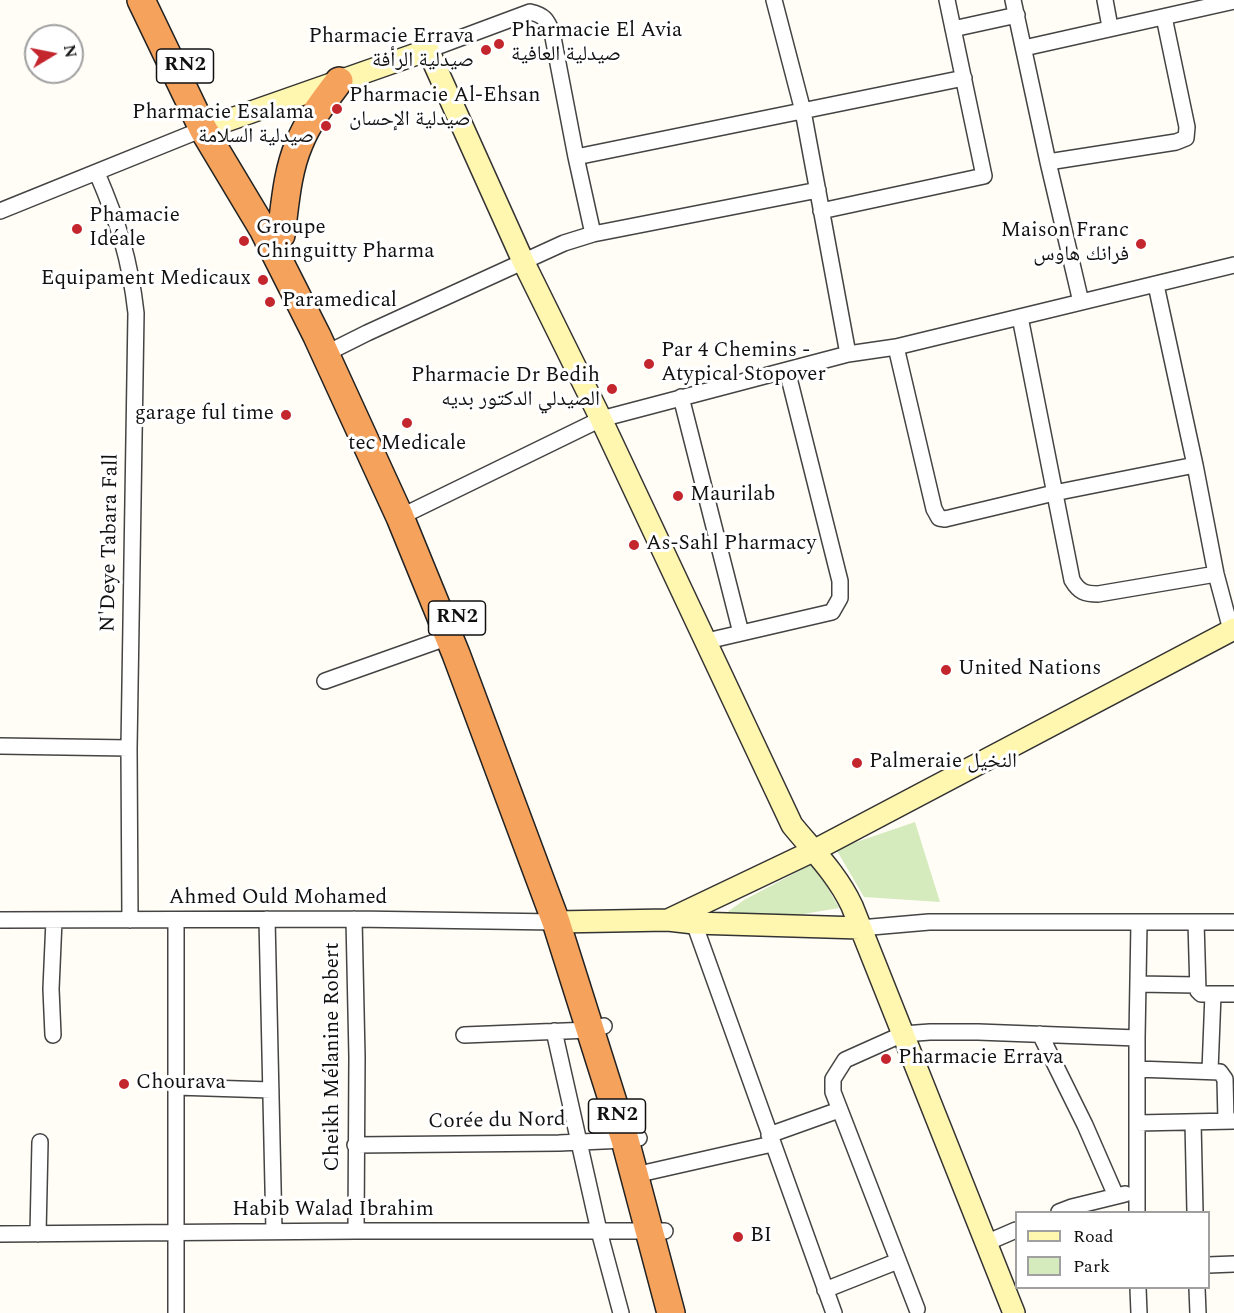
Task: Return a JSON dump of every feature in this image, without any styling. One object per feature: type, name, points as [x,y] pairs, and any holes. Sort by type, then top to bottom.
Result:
[{"type":"highway","name":"RN2","points":[[144,6],[171,43],[211,126],[275,238],[454,611],[517,771],[685,1313]]},
{"type":"highway","points":[[275,238],[298,144],[316,111],[339,81]]},
{"type":"highway","name":"RN2","points":[[406,514],[449,637],[564,922]]},
{"type":"highway","name":"RN2","points":[[658,1231],[671,1313]]},
{"type":"street","points":[[774,0],[802,111],[848,354]]},
{"type":"street","points":[[821,211],[984,176],[947,0]]},
{"type":"street","points":[[1105,0],[1110,27]]},
{"type":"street","points":[[1024,48],[1234,1]]},
{"type":"street","points":[[953,29],[1015,8],[1081,302]]},
{"type":"street","points":[[0,211],[211,126],[530,12],[540,14],[546,19],[552,32],[593,234]]},
{"type":"street","points":[[1048,162],[1176,142],[1186,138],[1187,127],[1164,17]]},
{"type":"street","points":[[428,50],[523,261],[601,418],[792,825],[815,850],[843,887],[1014,1313]]},
{"type":"street","points":[[576,157],[964,78]]},
{"type":"street","name":"N'Deye Tabara Fall","points":[[97,173],[120,231],[133,285],[136,313],[129,748],[130,920]]},
{"type":"street","points":[[331,351],[564,243],[593,234],[818,190]]},
{"type":"street","points":[[406,514],[601,418],[848,354],[896,347],[1234,265]]},
{"type":"street","points":[[668,920],[815,850],[1232,629],[1216,574],[1156,285]]},
{"type":"street","points":[[1020,317],[1072,580],[1078,590],[1086,594],[1098,594],[1216,574]]},
{"type":"street","points":[[896,347],[934,510],[939,518],[945,519],[1054,493],[1195,465]]},
{"type":"street","points":[[707,641],[832,612],[840,598],[840,581],[787,370]]},
{"type":"street","points":[[681,397],[741,633]]},
{"type":"street","points":[[325,681],[449,637]]},
{"type":"street","points":[[0,746],[129,748]]},
{"type":"street","name":"Ahmed Ould Mohamed","points":[[0,920],[564,922]]},
{"type":"street","points":[[52,1035],[54,920]]},
{"type":"street","points":[[176,920],[176,1313]]},
{"type":"street","points":[[267,920],[274,1231]]},
{"type":"street","name":"Cheikh Mélanine Robert","points":[[354,920],[357,1057],[356,1231]]},
{"type":"street","points":[[564,922],[668,920],[694,923],[860,928],[929,922],[1234,922]]},
{"type":"street","points":[[1196,922],[1196,985],[1199,993],[1234,994]]},
{"type":"street","points":[[694,923],[834,1313]]},
{"type":"street","points":[[1137,1211],[1139,923]]},
{"type":"street","points":[[1138,984],[1196,985]]},
{"type":"street","points":[[1210,1071],[1213,994]]},
{"type":"street","points":[[464,1035],[597,1028]]},
{"type":"street","points":[[554,1031],[599,1231],[621,1313]]},
{"type":"street","points":[[917,1309],[833,1092],[833,1079],[845,1060],[903,1034],[954,1032],[1137,1038]]},
{"type":"street","points":[[1040,1034],[1085,1125],[1116,1196]]},
{"type":"street","points":[[1137,1069],[1220,1072],[1230,1079],[1230,1121],[1137,1123]]},
{"type":"street","points":[[176,1087],[271,1090]]},
{"type":"street","points":[[643,1174],[771,1140],[839,1110]]},
{"type":"street","points":[[1193,1122],[1195,1211]]},
{"type":"street","name":"Corée du Nord","points":[[356,1145],[580,1142],[632,1139]]},
{"type":"street","points":[[38,1234],[40,1142]]},
{"type":"street","points":[[1062,1211],[1137,1192]]},
{"type":"street","name":"Habib Walad Ibrahim","points":[[0,1234],[658,1231]]},
{"type":"street","points":[[986,1243],[1015,1231]]},
{"type":"street","points":[[825,1290],[898,1261]]},
{"type":"street","points":[[1210,1265],[1234,1264]]},
{"type":"street","points":[[1138,1289],[1139,1313]]},
{"type":"street","points":[[1197,1289],[1198,1313]]},
{"type":"green space","points":[[915,822],[940,902],[864,897],[836,849]]},
{"type":"green space","points":[[814,863],[839,908],[762,921],[722,916],[744,900]]},
{"type":"place","name":"Pharmacie El Avia صيدلية العافية","points":[[499,44]]},
{"type":"place","name":"Pharmacie Errava صيدلية الرأفة","points":[[486,50]]},
{"type":"place","name":"Pharmacie Al-Ehsan صيدلية الإحسان","points":[[337,109]]},
{"type":"place","name":"Pharmacie Esalama صيدلية السلامة","points":[[326,126]]},
{"type":"place","name":"Phamacie Idéale","points":[[77,229]]},
{"type":"place","name":"Groupe Chinguitty Pharma","points":[[244,241]]},
{"type":"place","name":"Maison Franc فرانك هاوس","points":[[1141,244]]},
{"type":"place","name":"Equipament Medicaux","points":[[263,280]]},
{"type":"place","name":"Paramedical","points":[[270,302]]},
{"type":"place","name":"Par 4 Chemins - Atypical Stopover","points":[[649,364]]},
{"type":"place","name":"Pharmacie Dr Bedih الصيدلي الدكتور بديه","points":[[612,389]]},
{"type":"place","name":"garage ful time","points":[[286,415]]},
{"type":"place","name":"tec Medicale","points":[[407,423]]},
{"type":"place","name":"Maurilab","points":[[678,496]]},
{"type":"place","name":"As-Sahl Pharmacy","points":[[634,545]]},
{"type":"place","name":"United Nations","points":[[946,670]]},
{"type":"place","name":"Palmeraie النخيل","points":[[857,763]]},
{"type":"place","name":"Pharmacie Errava","points":[[886,1059]]},
{"type":"place","name":"Chourava","points":[[124,1084]]},
{"type":"place","name":"BI","points":[[738,1237]]}]
